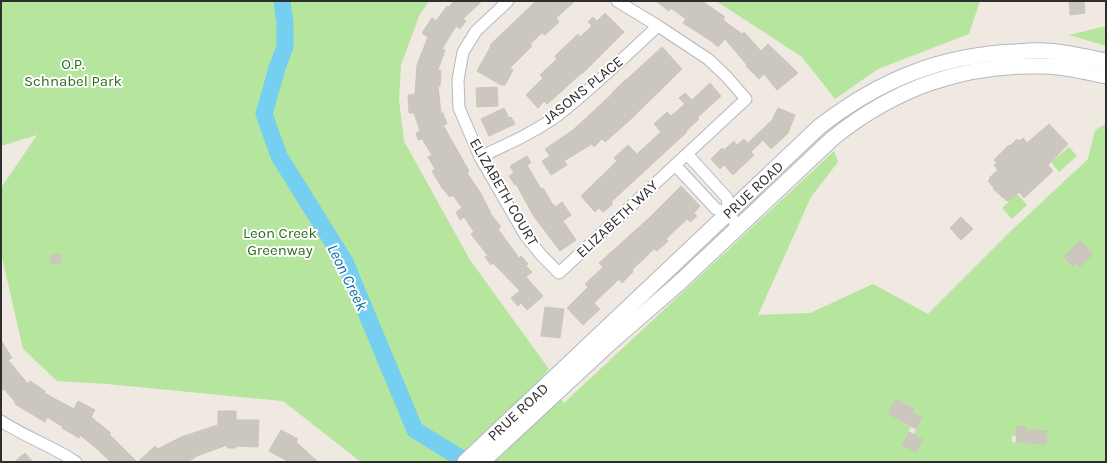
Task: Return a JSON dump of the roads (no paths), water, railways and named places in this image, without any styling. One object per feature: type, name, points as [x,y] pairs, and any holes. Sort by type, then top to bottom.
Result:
[{"type":"main road","name":"PRUE ROAD","points":[[482,462],[557,384],[729,213],[819,128],[860,98],[888,83],[945,61],[980,54],[1045,51],[1106,61]]},
{"type":"main road","name":"PRUE ROAD","points":[[465,462],[738,228],[833,138],[851,123],[894,97],[949,76],[982,69],[1044,66],[1106,76]]},
{"type":"street","name":"ELIZABETH COURT","points":[[508,1],[476,31],[463,52],[458,80],[459,108],[480,157],[525,235],[542,256],[559,273]]},
{"type":"street","points":[[617,1],[658,26]]},
{"type":"street","name":"JASONS PLACE","points":[[480,157],[518,139],[557,116],[588,90],[658,26]]},
{"type":"street","name":"ELIZABETH WAY","points":[[559,273],[746,99],[726,76],[708,59],[658,26]]},
{"type":"street","points":[[687,154],[727,198],[729,213],[738,228]]},
{"type":"street","points":[[675,165],[716,209],[729,213]]},
{"type":"street","points":[[1,421],[16,431],[47,445],[75,462]]},
{"type":"waterway","name":"Leon Creek","points":[[282,1],[285,24],[285,47],[277,68],[264,114],[279,156],[345,262],[415,430],[467,462]]},
{"type":"park label","name":"O.P. Schnabel Park","points":[[73,72]]},
{"type":"park label","name":"Leon Creek Greenway","points":[[280,242]]}]
